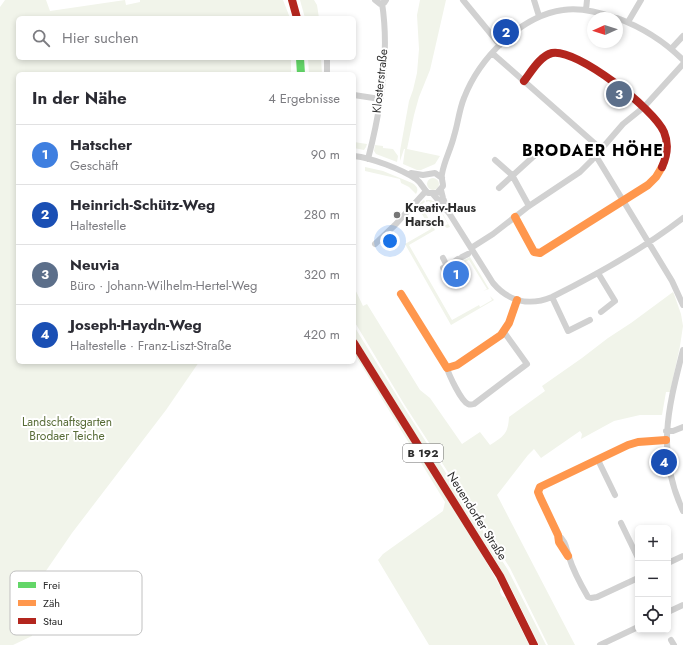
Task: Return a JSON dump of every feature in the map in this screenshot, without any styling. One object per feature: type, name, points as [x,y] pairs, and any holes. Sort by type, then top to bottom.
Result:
[{"type":"street","points":[[292,0],[296,16]]},
{"type":"street","name":"Klosterstraße","points":[[368,159],[380,99],[384,54],[384,2],[378,3],[375,0]]},
{"type":"street","points":[[463,0],[500,45]]},
{"type":"street","points":[[534,0],[539,16]]},
{"type":"street","points":[[586,10],[587,0]]},
{"type":"street","points":[[628,22],[641,0]]},
{"type":"street","points":[[449,213],[441,190],[443,184],[442,178],[448,155],[464,98],[472,82],[492,53],[519,28],[539,16],[563,10],[586,10],[594,12]]},
{"type":"street","points":[[623,20],[650,34],[671,49],[683,60]]},
{"type":"street","points":[[671,49],[683,36]]},
{"type":"street","points":[[492,53],[601,149]]},
{"type":"street","points":[[515,217],[534,252],[540,252],[648,185],[656,178],[662,169],[668,149],[665,130],[660,122],[604,74],[572,57],[561,53],[553,53],[546,56],[524,81]]},
{"type":"street","points":[[300,60],[301,72]]},
{"type":"street","points":[[327,60],[327,72]]},
{"type":"street","points":[[471,248],[494,234],[529,206],[580,172],[596,156],[623,124],[644,107],[683,64]]},
{"type":"street","points":[[356,95],[380,99]]},
{"type":"street","points":[[398,170],[419,175],[435,173],[448,155]]},
{"type":"street","points":[[356,156],[368,159],[398,170],[415,178],[423,184],[426,191],[433,194],[449,213],[498,289],[510,298],[517,300],[536,302],[552,297],[598,273],[649,243],[683,218]]},
{"type":"street","points":[[499,188],[534,156]]},
{"type":"street","points":[[596,156],[672,281],[683,305]]},
{"type":"street","points":[[495,160],[512,176],[529,206]]},
{"type":"street","points":[[435,173],[442,178]]},
{"type":"street","points":[[423,184],[424,178],[427,175]]},
{"type":"street","points":[[433,194],[441,190]]},
{"type":"street","points":[[375,244],[395,225],[426,191]]},
{"type":"street","points":[[444,266],[460,258],[458,268],[452,272]]},
{"type":"street","points":[[598,273],[615,301],[601,312]]},
{"type":"street","points":[[401,294],[447,368],[450,378],[464,402],[469,405],[474,404],[527,364],[504,332]]},
{"type":"street","points":[[552,297],[568,331],[590,320]]},
{"type":"street","points":[[447,368],[457,365],[504,332],[517,300]]},
{"type":"street","name":"Neuendorfer Straße","points":[[356,346],[500,576],[534,645]]},
{"type":"street","points":[[683,350],[671,400],[666,431],[670,476],[675,493],[683,511]]},
{"type":"street","points":[[666,431],[673,431],[683,427]]},
{"type":"street","points":[[635,579],[598,597],[588,597],[568,556],[562,548],[558,534],[540,497],[539,489],[542,485],[628,445],[638,442],[666,440]]},
{"type":"street","points":[[598,460],[615,495]]},
{"type":"street","points":[[621,523],[635,552]]},
{"type":"street","points":[[671,562],[683,556]]},
{"type":"street","points":[[671,610],[683,604]]},
{"type":"street","points":[[600,645],[635,628]]},
{"type":"green space","name":"Landschaftsgarten Brodaer Teiche","points":[[5,0],[46,0],[50,11],[125,0],[126,5],[140,2],[140,0],[283,0],[289,16],[16,16],[16,60],[291,60],[291,72],[16,72],[16,364],[198,364],[166,410],[72,533],[46,571],[10,571],[10,635],[32,635],[13,645],[0,645],[0,7]]},
{"type":"green space","points":[[300,0],[314,0],[317,5],[319,16],[304,16]]},
{"type":"green space","points":[[420,0],[446,0],[430,70],[419,97],[407,149],[440,156],[435,164],[421,170],[417,170],[403,164],[405,149],[400,161],[400,151],[409,101],[417,73],[419,49],[417,15]]},
{"type":"green space","points":[[308,60],[321,60],[322,72],[309,72]]},
{"type":"green space","points":[[356,142],[367,144],[364,150],[356,148]]},
{"type":"green space","points":[[375,145],[393,149],[398,156],[397,162],[376,154],[374,151]]},
{"type":"green space","points":[[365,167],[383,171],[412,183],[417,188],[416,194],[409,187],[401,183],[400,179],[365,171]]},
{"type":"green space","points":[[433,178],[437,180],[439,184],[437,188],[433,190],[429,188],[427,184],[429,180]]},
{"type":"green space","points":[[424,200],[425,202],[421,205],[435,230],[409,245],[452,320],[479,305],[480,307],[492,300],[490,296],[494,300],[451,325],[405,244],[431,229],[417,206]]},
{"type":"green space","points":[[426,200],[431,200],[437,203],[450,227],[447,228],[444,226],[448,224],[436,203],[432,205],[429,201],[426,202]]},
{"type":"green space","points":[[470,257],[489,289],[483,291],[487,289],[469,260],[465,262],[464,260]]},
{"type":"green space","points":[[356,291],[363,306],[367,304],[420,390],[430,398],[462,444],[480,432],[490,445],[504,434],[508,427],[509,417],[545,391],[542,386],[673,292],[681,314],[683,326],[670,392],[666,392],[662,415],[640,415],[614,421],[581,439],[582,434],[580,431],[541,458],[534,449],[497,495],[575,645],[548,645],[510,568],[404,404],[356,324]]},
{"type":"green space","points":[[356,329],[508,570],[546,645],[539,645],[498,565],[356,339]]},
{"type":"green space","points":[[356,351],[476,544],[501,588],[500,592],[502,596],[506,598],[529,645],[429,645],[378,560],[383,554],[443,511],[445,502],[356,356]]},
{"type":"traffic: fast","points":[[300,60],[301,72]]},
{"type":"traffic: slow","points":[[515,217],[534,252],[540,253],[648,185],[656,177],[662,167]]},
{"type":"traffic: slow","points":[[401,294],[447,368],[457,365],[501,335],[509,323],[517,300]]},
{"type":"traffic: slow","points":[[568,556],[559,542],[558,535],[540,497],[538,492],[540,487],[628,445],[638,442],[666,440]]},
{"type":"traffic: jam","points":[[292,0],[296,16]]},
{"type":"traffic: jam","points":[[524,81],[540,61],[552,53],[564,54],[579,60],[596,70],[614,82],[646,109],[664,132],[667,145],[662,167]]},
{"type":"traffic: jam","points":[[356,346],[500,576],[534,645]]},
{"type":"place","name":"Heinrich-Schütz-Weg","points":[[506,32]]},
{"type":"place","name":"Neuvia","points":[[619,94]]},
{"type":"place","name":"Kreativ-Haus Harsch","points":[[397,215]]},
{"type":"place","name":"Hatscher","points":[[456,274]]},
{"type":"place","name":"Joseph-Haydn-Weg","points":[[664,462]]},
{"type":"district","name":"BRODAER HÖHE","points":[[593,150]]}]
